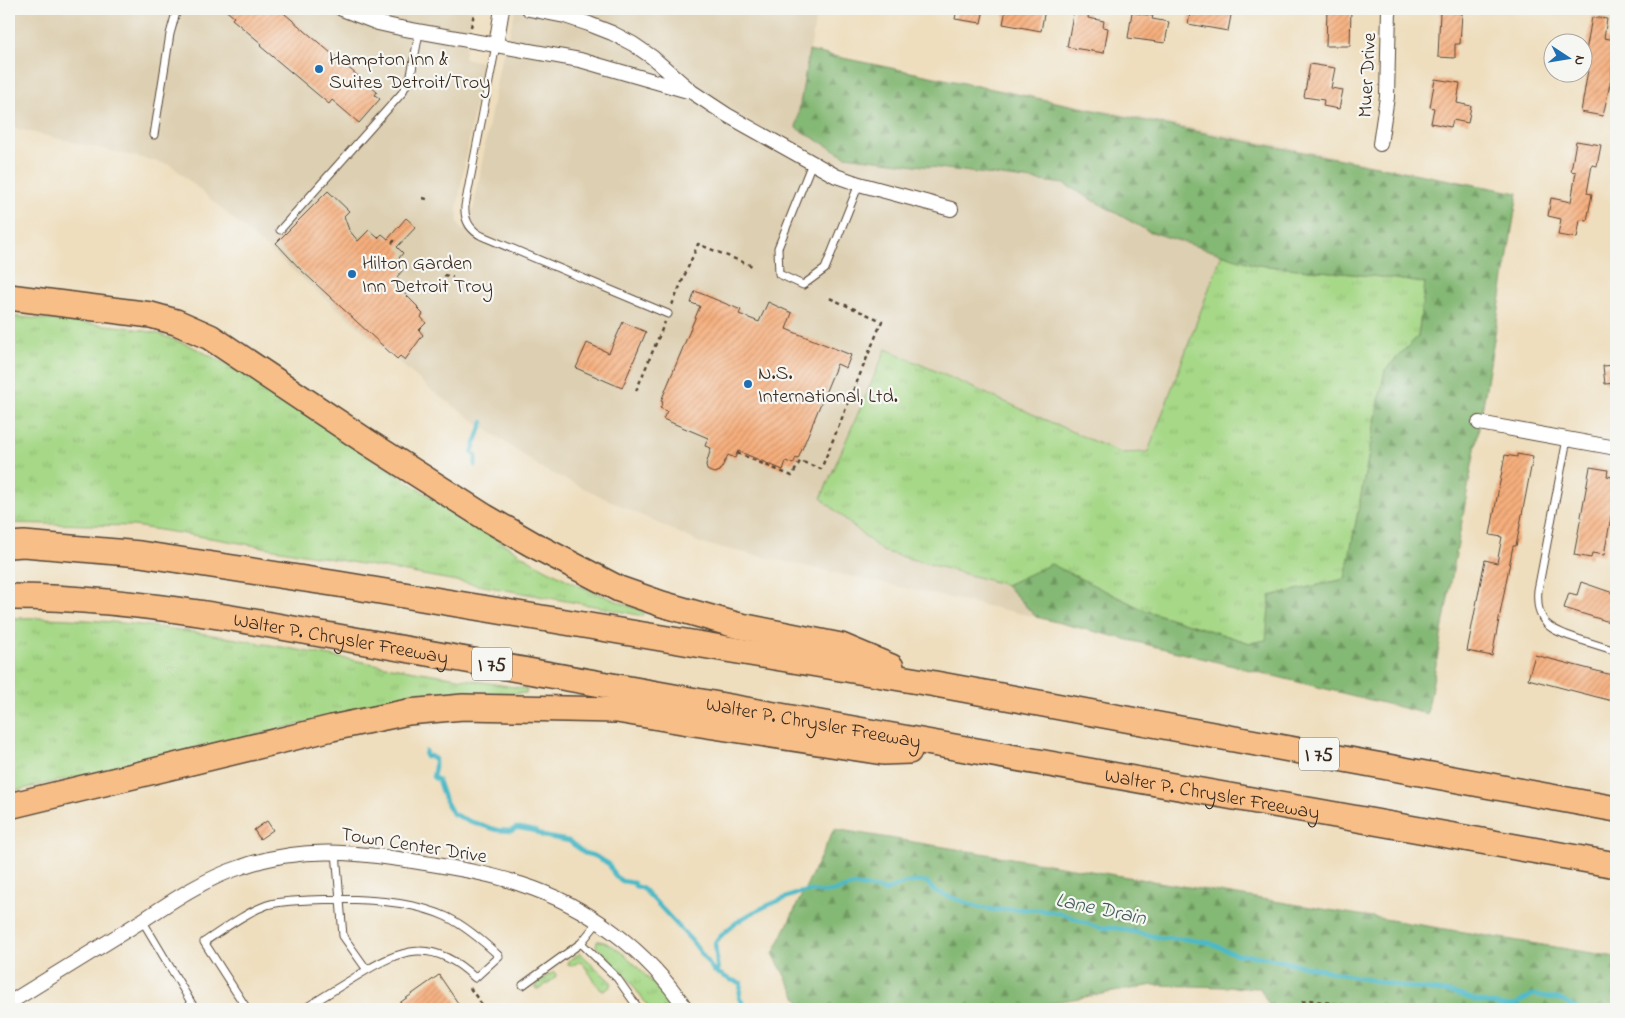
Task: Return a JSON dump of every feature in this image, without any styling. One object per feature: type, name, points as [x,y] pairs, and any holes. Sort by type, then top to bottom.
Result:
[{"type":"highway","points":[[9,297],[151,315],[176,322],[210,337],[364,440],[478,512],[532,544],[619,589],[662,604],[736,625],[841,646],[930,683]]},
{"type":"highway","name":"I 75","points":[[9,545],[24,544],[140,554],[259,572],[930,683],[1616,809]]},
{"type":"highway","name":"Walter P. Chrysler Freeway","points":[[9,597],[87,600],[162,607],[1616,865]]},
{"type":"highway","points":[[9,806],[332,728],[408,712],[463,707],[617,710],[883,752],[974,750]]},
{"type":"street","points":[[342,9],[376,15],[419,33],[580,60],[692,92]]},
{"type":"street","points":[[496,45],[502,9]]},
{"type":"street","points":[[529,9],[565,16],[612,33],[652,57],[692,92],[726,115],[836,176],[951,209]]},
{"type":"street","name":"Muer Drive","points":[[1380,144],[1387,97],[1389,9]]},
{"type":"street","points":[[1479,423],[1616,448]]},
{"type":"street","name":"Town Center Drive","points":[[9,1003],[204,882],[239,867],[275,857],[336,851],[377,855],[503,879],[556,898],[598,922],[622,939],[647,961],[672,989],[686,1009]]},
{"type":"lane","points":[[154,134],[170,34],[177,9]]},
{"type":"lane","points":[[280,230],[402,93],[411,76],[419,33]]},
{"type":"lane","points":[[496,45],[465,206],[468,225],[477,234],[668,314]]},
{"type":"lane","points":[[812,163],[778,248],[779,274],[803,285],[825,269],[859,184]]},
{"type":"lane","points":[[1567,439],[1538,590],[1539,612],[1542,620],[1557,632],[1616,651]]},
{"type":"lane","points":[[336,851],[339,899],[344,936],[367,970]]},
{"type":"lane","points":[[247,1009],[204,942],[245,916],[266,906],[290,901],[354,898],[404,905],[447,917],[474,933],[499,956],[475,978],[454,960],[445,955],[416,950],[396,954],[304,1009]]},
{"type":"lane","points":[[142,920],[195,1009]]},
{"type":"lane","points":[[523,985],[581,944],[598,922]]},
{"type":"lane","points":[[581,944],[617,978],[639,1009]]},
{"type":"path","points":[[470,31],[475,9]]},
{"type":"path","points":[[423,198],[430,200]]},
{"type":"path","points":[[392,243],[397,238]]},
{"type":"path","points":[[636,391],[698,244],[755,267]]},
{"type":"path","points":[[444,275],[452,277]]},
{"type":"path","points":[[737,453],[792,476],[800,461],[821,469],[882,320],[827,297]]},
{"type":"path","points":[[468,986],[485,1009]]},
{"type":"path","points":[[1299,1009],[1300,1003],[1309,1000],[1373,1009]]},
{"type":"shaded area","points":[[9,9],[473,9],[464,58],[481,62],[482,67],[457,208],[458,222],[463,231],[474,206],[499,69],[516,9],[817,9],[810,51],[1518,193],[1485,394],[1427,714],[1036,617],[700,543],[543,469],[431,390],[171,165],[9,127]]},
{"type":"green space","points":[[809,51],[1218,136],[1518,193],[1485,394],[1427,714],[1036,617],[1006,585],[1051,564],[1144,610],[1250,643],[1266,640],[1270,596],[1345,579],[1385,370],[1418,336],[1425,283],[1256,265],[1148,231],[1064,184],[845,156],[796,128]]},
{"type":"green space","points":[[1222,254],[1256,265],[1426,283],[1418,336],[1385,370],[1345,579],[1270,596],[1267,640],[1250,643],[1144,610],[1051,565],[1006,585],[882,551],[821,498],[886,349],[1120,453],[1148,452]]},
{"type":"green space","points":[[9,316],[125,327],[156,333],[193,347],[265,387],[447,508],[533,562],[577,585],[644,612],[643,616],[379,567],[134,526],[9,523]]},
{"type":"green space","points":[[9,618],[92,620],[173,629],[527,689],[526,693],[424,697],[387,703],[170,756],[9,792]]},
{"type":"green space","points":[[834,829],[1616,957],[1616,1009],[1271,1009],[1260,988],[1153,985],[1017,1009],[803,1009],[773,954]]},
{"type":"green space","points":[[597,941],[616,948],[627,957],[649,979],[673,1009],[650,1009],[626,976],[596,946]]},
{"type":"green space","points":[[580,953],[612,983],[610,987],[604,991],[601,990],[581,961],[571,966],[568,965],[569,961]]},
{"type":"green space","points":[[554,972],[556,974],[555,978],[540,989],[536,989],[536,984]]},
{"type":"building","name":"Hampton Inn & Suites Detroit/Troy","points":[[224,9],[279,9],[377,92],[375,95],[380,99],[359,123],[332,100],[329,104],[260,46],[262,44],[232,19],[234,17]]},
{"type":"building","points":[[957,9],[984,9],[981,23],[955,19]]},
{"type":"building","points":[[1006,9],[1045,9],[1041,31],[1003,24]]},
{"type":"building","points":[[1074,9],[1089,11],[1088,18],[1104,21],[1103,27],[1108,28],[1104,53],[1067,47]]},
{"type":"building","points":[[1191,9],[1232,10],[1228,31],[1188,24]]},
{"type":"building","points":[[1327,9],[1351,9],[1350,46],[1326,46]]},
{"type":"building","points":[[1132,12],[1153,16],[1152,19],[1169,22],[1165,43],[1128,38]]},
{"type":"building","points":[[1440,12],[1462,13],[1460,44],[1455,44],[1455,58],[1438,57]]},
{"type":"building","points":[[1592,17],[1607,19],[1604,38],[1616,40],[1611,79],[1603,116],[1581,112],[1586,82],[1592,82],[1592,32],[1589,32]]},
{"type":"building","points":[[1310,64],[1335,68],[1331,88],[1343,90],[1339,109],[1323,106],[1324,100],[1304,97]]},
{"type":"building","points":[[1435,79],[1460,83],[1457,103],[1471,106],[1468,123],[1453,120],[1451,127],[1431,123],[1434,108],[1430,107]]},
{"type":"building","points":[[1576,141],[1601,145],[1597,166],[1592,165],[1587,193],[1592,194],[1587,221],[1580,220],[1577,238],[1558,235],[1561,219],[1548,216],[1551,198],[1571,202],[1576,172],[1571,171]]},
{"type":"building","name":"Hilton Garden Inn Detroit Troy","points":[[328,191],[349,211],[344,216],[349,230],[358,241],[369,230],[378,238],[382,234],[388,239],[406,218],[416,227],[397,247],[403,253],[399,258],[407,265],[397,277],[399,279],[395,284],[418,307],[423,314],[421,317],[426,323],[419,330],[423,335],[405,360],[400,356],[397,359],[301,270],[276,243]]},
{"type":"building","name":"N.S. International, Ltd.","points":[[695,291],[741,310],[739,314],[759,322],[768,302],[792,313],[786,329],[851,355],[846,368],[837,364],[798,459],[796,458],[793,464],[786,461],[783,470],[738,451],[735,458],[728,455],[720,471],[711,472],[707,470],[706,465],[711,448],[705,446],[708,438],[663,419],[667,411],[660,408],[663,402],[661,401],[700,306],[691,303]]},
{"type":"building","points":[[623,322],[646,332],[622,388],[576,368],[587,343],[609,353]]},
{"type":"building","points":[[1616,365],[1616,383],[1605,384],[1603,366]]},
{"type":"building","points":[[1517,454],[1533,457],[1516,546],[1513,546],[1492,656],[1467,651],[1485,560],[1497,563],[1502,537],[1490,535],[1505,455],[1517,457]]},
{"type":"building","points":[[1590,467],[1608,470],[1607,476],[1616,478],[1616,490],[1604,555],[1592,553],[1591,558],[1574,555]]},
{"type":"building","points":[[1581,582],[1616,594],[1616,624],[1564,608],[1569,593],[1577,595]]},
{"type":"building","points":[[1535,655],[1616,676],[1616,702],[1528,679]]},
{"type":"building","points":[[267,821],[273,830],[260,839],[254,830]]},
{"type":"building","points":[[439,975],[462,1009],[391,1009]]},
{"type":"waterway","points":[[475,465],[476,456],[472,452],[483,422]]},
{"type":"waterway","points":[[426,751],[426,757],[430,756],[435,759],[433,777],[438,780],[444,798],[453,814],[497,830],[511,831],[520,828],[535,831],[543,836],[569,841],[584,853],[595,856],[609,864],[615,876],[622,881],[634,883],[635,886],[642,888],[654,900],[692,941],[714,971],[741,983],[739,998],[748,1009]]},
{"type":"waterway","name":"Lane Drain","points":[[718,974],[715,943],[736,923],[769,905],[794,894],[807,891],[829,892],[852,886],[865,886],[886,891],[906,883],[927,882],[934,891],[981,908],[995,910],[1041,910],[1063,914],[1099,928],[1116,928],[1162,938],[1210,943],[1235,954],[1262,957],[1399,986],[1454,993],[1478,1001],[1505,1006],[1515,1005],[1532,995],[1536,995],[1559,999],[1577,1009]]},
{"type":"place","name":"Hampton Inn & Suites Detroit/Troy","points":[[319,69]]},
{"type":"place","name":"Hilton Garden Inn Detroit Troy","points":[[352,274]]},
{"type":"place","name":"N.S. International, Ltd.","points":[[748,384]]}]
